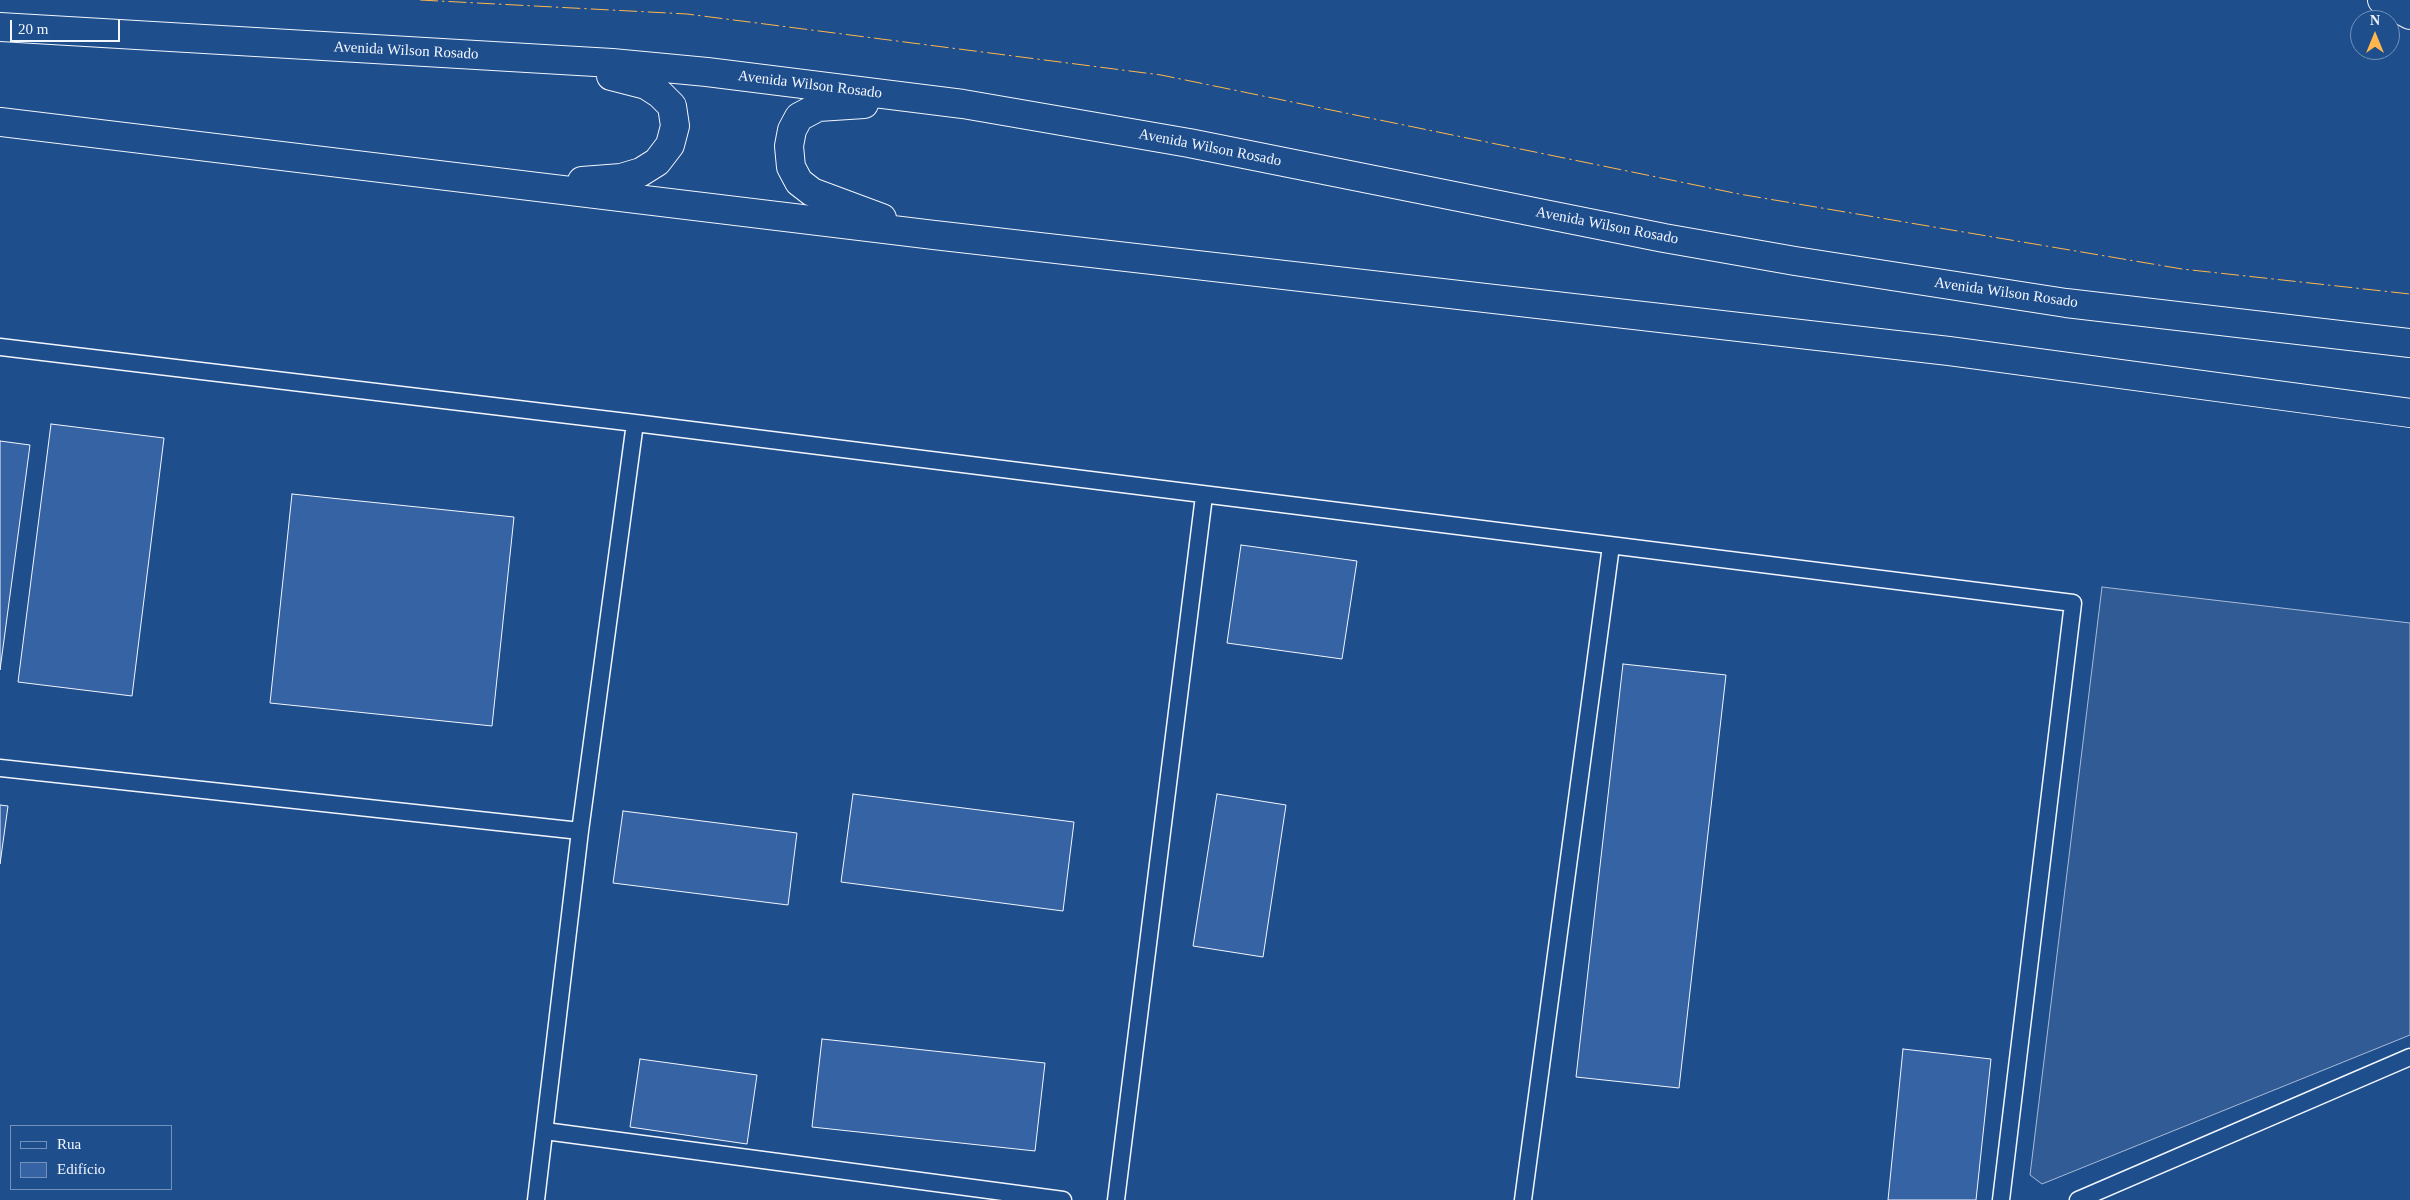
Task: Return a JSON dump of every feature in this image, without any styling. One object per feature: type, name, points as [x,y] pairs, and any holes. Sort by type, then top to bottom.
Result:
[{"type":"main road","points":[[2382,0],[2410,16]]},
{"type":"main road","name":"Avenida Wilson Rosado","points":[[0,27],[503,57],[707,72],[963,104],[1189,143],[1664,238],[1795,261],[2066,303],[2410,343]]},
{"type":"main road","points":[[491,182],[596,181],[641,172],[657,162],[670,145],[675,126],[672,106],[660,94],[646,85],[624,78],[503,57]]},
{"type":"main road","points":[[934,235],[812,192],[799,182],[791,167],[789,146],[792,130],[799,117],[818,107],[879,104],[963,104]]},
{"type":"main road","points":[[0,122],[934,235],[1949,351],[2410,413]]},
{"type":"lane","points":[[0,347],[635,423],[2073,604],[2002,1200]]},
{"type":"lane","points":[[536,1200],[580,831],[635,423]]},
{"type":"lane","points":[[1116,1200],[1204,496]]},
{"type":"lane","points":[[1523,1200],[1610,546]]},
{"type":"lane","points":[[0,768],[580,831]]},
{"type":"lane","points":[[2078,1200],[2410,1057]]},
{"type":"lane","points":[[545,1132],[1063,1200]]},
{"type":"shaded area","points":[[2102,587],[2410,623],[2410,1035],[2042,1184],[2030,1175]]},
{"type":"building","points":[[51,424],[164,438],[132,696],[18,682]]},
{"type":"building","points":[[0,441],[30,445],[0,670]]},
{"type":"building","points":[[292,494],[514,517],[492,726],[270,703]]},
{"type":"building","points":[[1241,545],[1357,561],[1342,659],[1227,643]]},
{"type":"building","points":[[1623,664],[1726,675],[1679,1088],[1576,1077]]},
{"type":"building","points":[[853,794],[1074,822],[1063,911],[841,882]]},
{"type":"building","points":[[1217,794],[1286,805],[1263,957],[1193,946]]},
{"type":"building","points":[[0,805],[8,806],[0,864]]},
{"type":"building","points":[[623,811],[797,833],[788,905],[613,883]]},
{"type":"building","points":[[822,1039],[1045,1063],[1035,1151],[812,1127]]},
{"type":"building","points":[[1903,1049],[1991,1059],[1976,1200],[1888,1200]]},
{"type":"building","points":[[640,1059],[757,1075],[747,1144],[630,1127]]},
{"type":"power","points":[[420,0],[687,14],[1161,75],[1739,194],[2182,269],[2410,294]]}]
